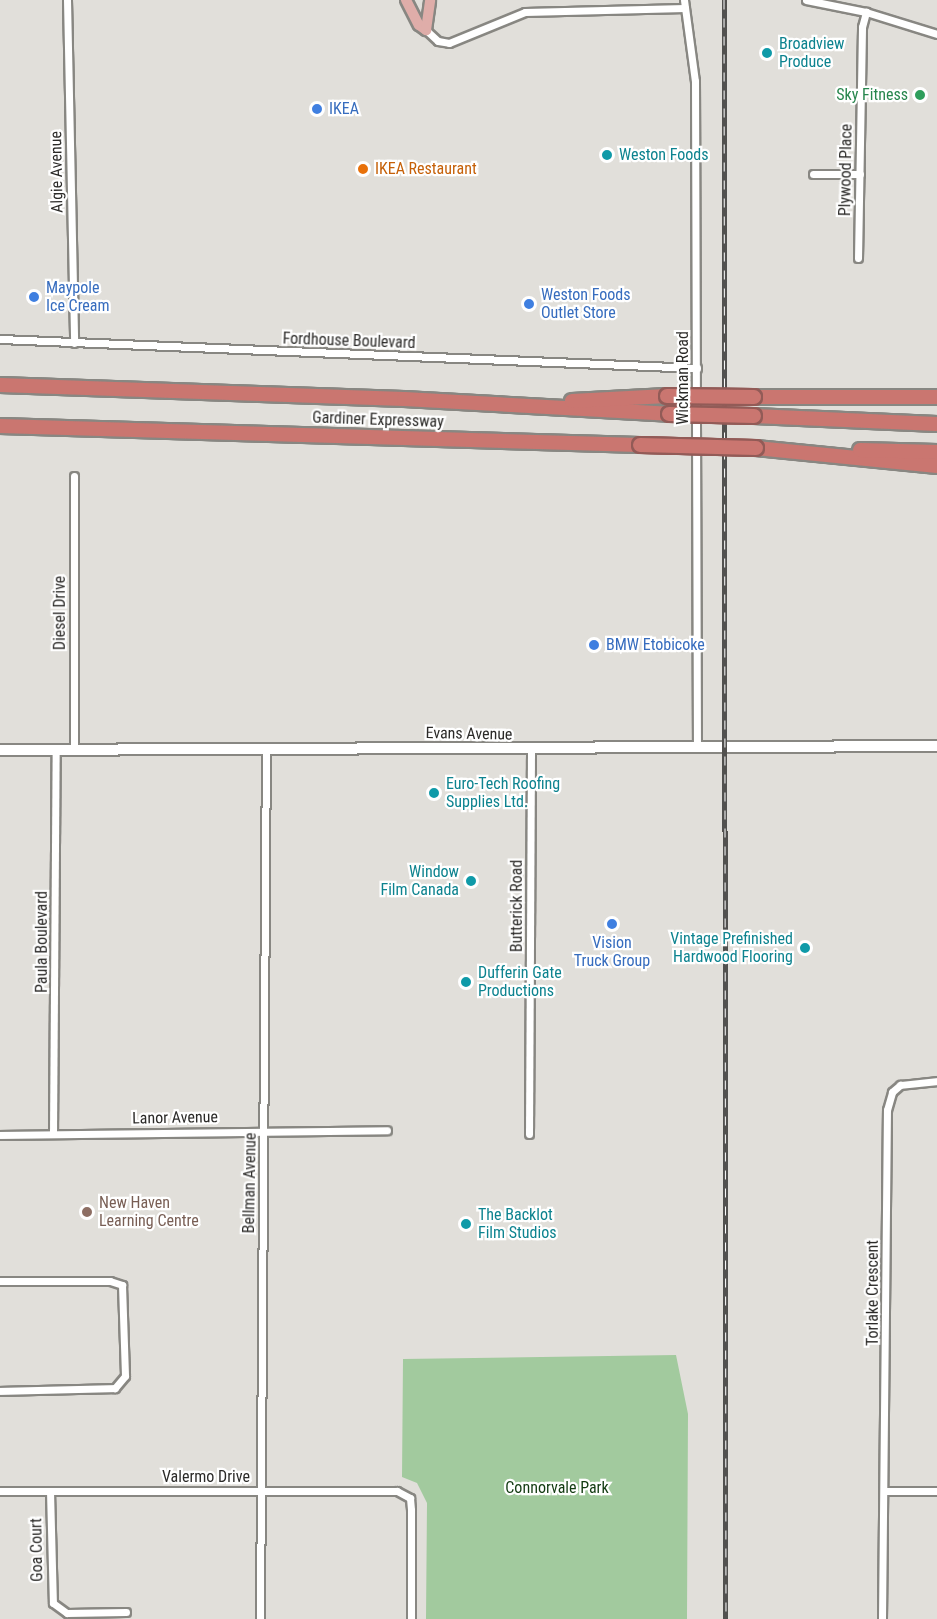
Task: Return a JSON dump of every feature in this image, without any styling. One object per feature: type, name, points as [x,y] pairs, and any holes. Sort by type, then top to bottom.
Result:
[{"type":"highway","name":"Gardiner Expressway","points":[[0,385],[519,404],[669,414],[937,424]]},
{"type":"highway","name":"Gardiner Expressway","points":[[519,404],[667,396],[937,396]]},
{"type":"highway","name":"Gardiner Expressway","points":[[0,426],[937,452]]},
{"type":"highway","name":"Gardiner Expressway","points":[[756,448],[937,466]]},
{"type":"main road","points":[[406,0],[419,25],[426,30],[430,0]]},
{"type":"main road","name":"Evans Avenue","points":[[0,750],[267,748],[531,750],[937,746]]},
{"type":"street","name":"Algie Avenue","points":[[67,0],[74,343]]},
{"type":"street","points":[[806,0],[866,12],[937,34]]},
{"type":"street","name":"Wickman Road","points":[[426,30],[438,41],[449,43],[525,12],[685,4],[695,81],[697,748]]},
{"type":"street","name":"Plywood Place","points":[[858,258],[862,27],[866,12]]},
{"type":"street","points":[[813,174],[860,174]]},
{"type":"street","name":"Fordhouse Boulevard","points":[[0,339],[697,368]]},
{"type":"street","name":"Diesel Drive","points":[[74,476],[74,750]]},
{"type":"street","name":"Bellman Avenue","points":[[260,1619],[267,748]]},
{"type":"street","name":"Paula Boulevard","points":[[53,1134],[56,750]]},
{"type":"street","name":"Butterick Road","points":[[529,1134],[531,750]]},
{"type":"street","name":"Torlake Crescent","points":[[885,1491],[887,1110],[892,1092],[900,1085],[937,1082]]},
{"type":"street","name":"Lanor Avenue","points":[[0,1135],[387,1130]]},
{"type":"street","points":[[0,1281],[117,1282],[125,1291],[125,1376],[122,1383],[104,1389],[0,1391]]},
{"type":"street","name":"Valermo Drive","points":[[0,1491],[390,1489],[410,1498],[411,1619]]},
{"type":"street","name":"Goa Court","points":[[50,1491],[52,1603],[67,1613],[126,1612]]},
{"type":"street","points":[[882,1619],[885,1491],[937,1491]]},
{"type":"green space","name":"Connorvale Park","points":[[676,1355],[688,1414],[687,1619],[426,1619],[427,1503],[417,1483],[402,1477],[403,1359]]},
{"type":"railway","points":[[724,0],[726,1619]]},
{"type":"place","name":"Broadview Produce","points":[[767,53]]},
{"type":"place","name":"Sky Fitness","points":[[920,95]]},
{"type":"place","name":"IKEA","points":[[317,109]]},
{"type":"place","name":"Weston Foods","points":[[607,155]]},
{"type":"place","name":"IKEA Restaurant","points":[[363,169]]},
{"type":"place","name":"Maypole Ice Cream","points":[[34,297]]},
{"type":"place","name":"Weston Foods Outlet Store","points":[[529,304]]},
{"type":"place","name":"BMW Etobicoke","points":[[594,645]]},
{"type":"place","name":"Euro-Tech Roofing Supplies Ltd.","points":[[434,793]]},
{"type":"place","name":"Window Film Canada","points":[[471,881]]},
{"type":"place","name":"Vision Truck Group","points":[[612,924]]},
{"type":"place","name":"Vintage Prefinished Hardwood Flooring","points":[[805,948]]},
{"type":"place","name":"Dufferin Gate Productions","points":[[466,982]]},
{"type":"place","name":"New Haven Learning Centre","points":[[87,1212]]},
{"type":"place","name":"The Backlot Film Studios","points":[[466,1224]]}]
